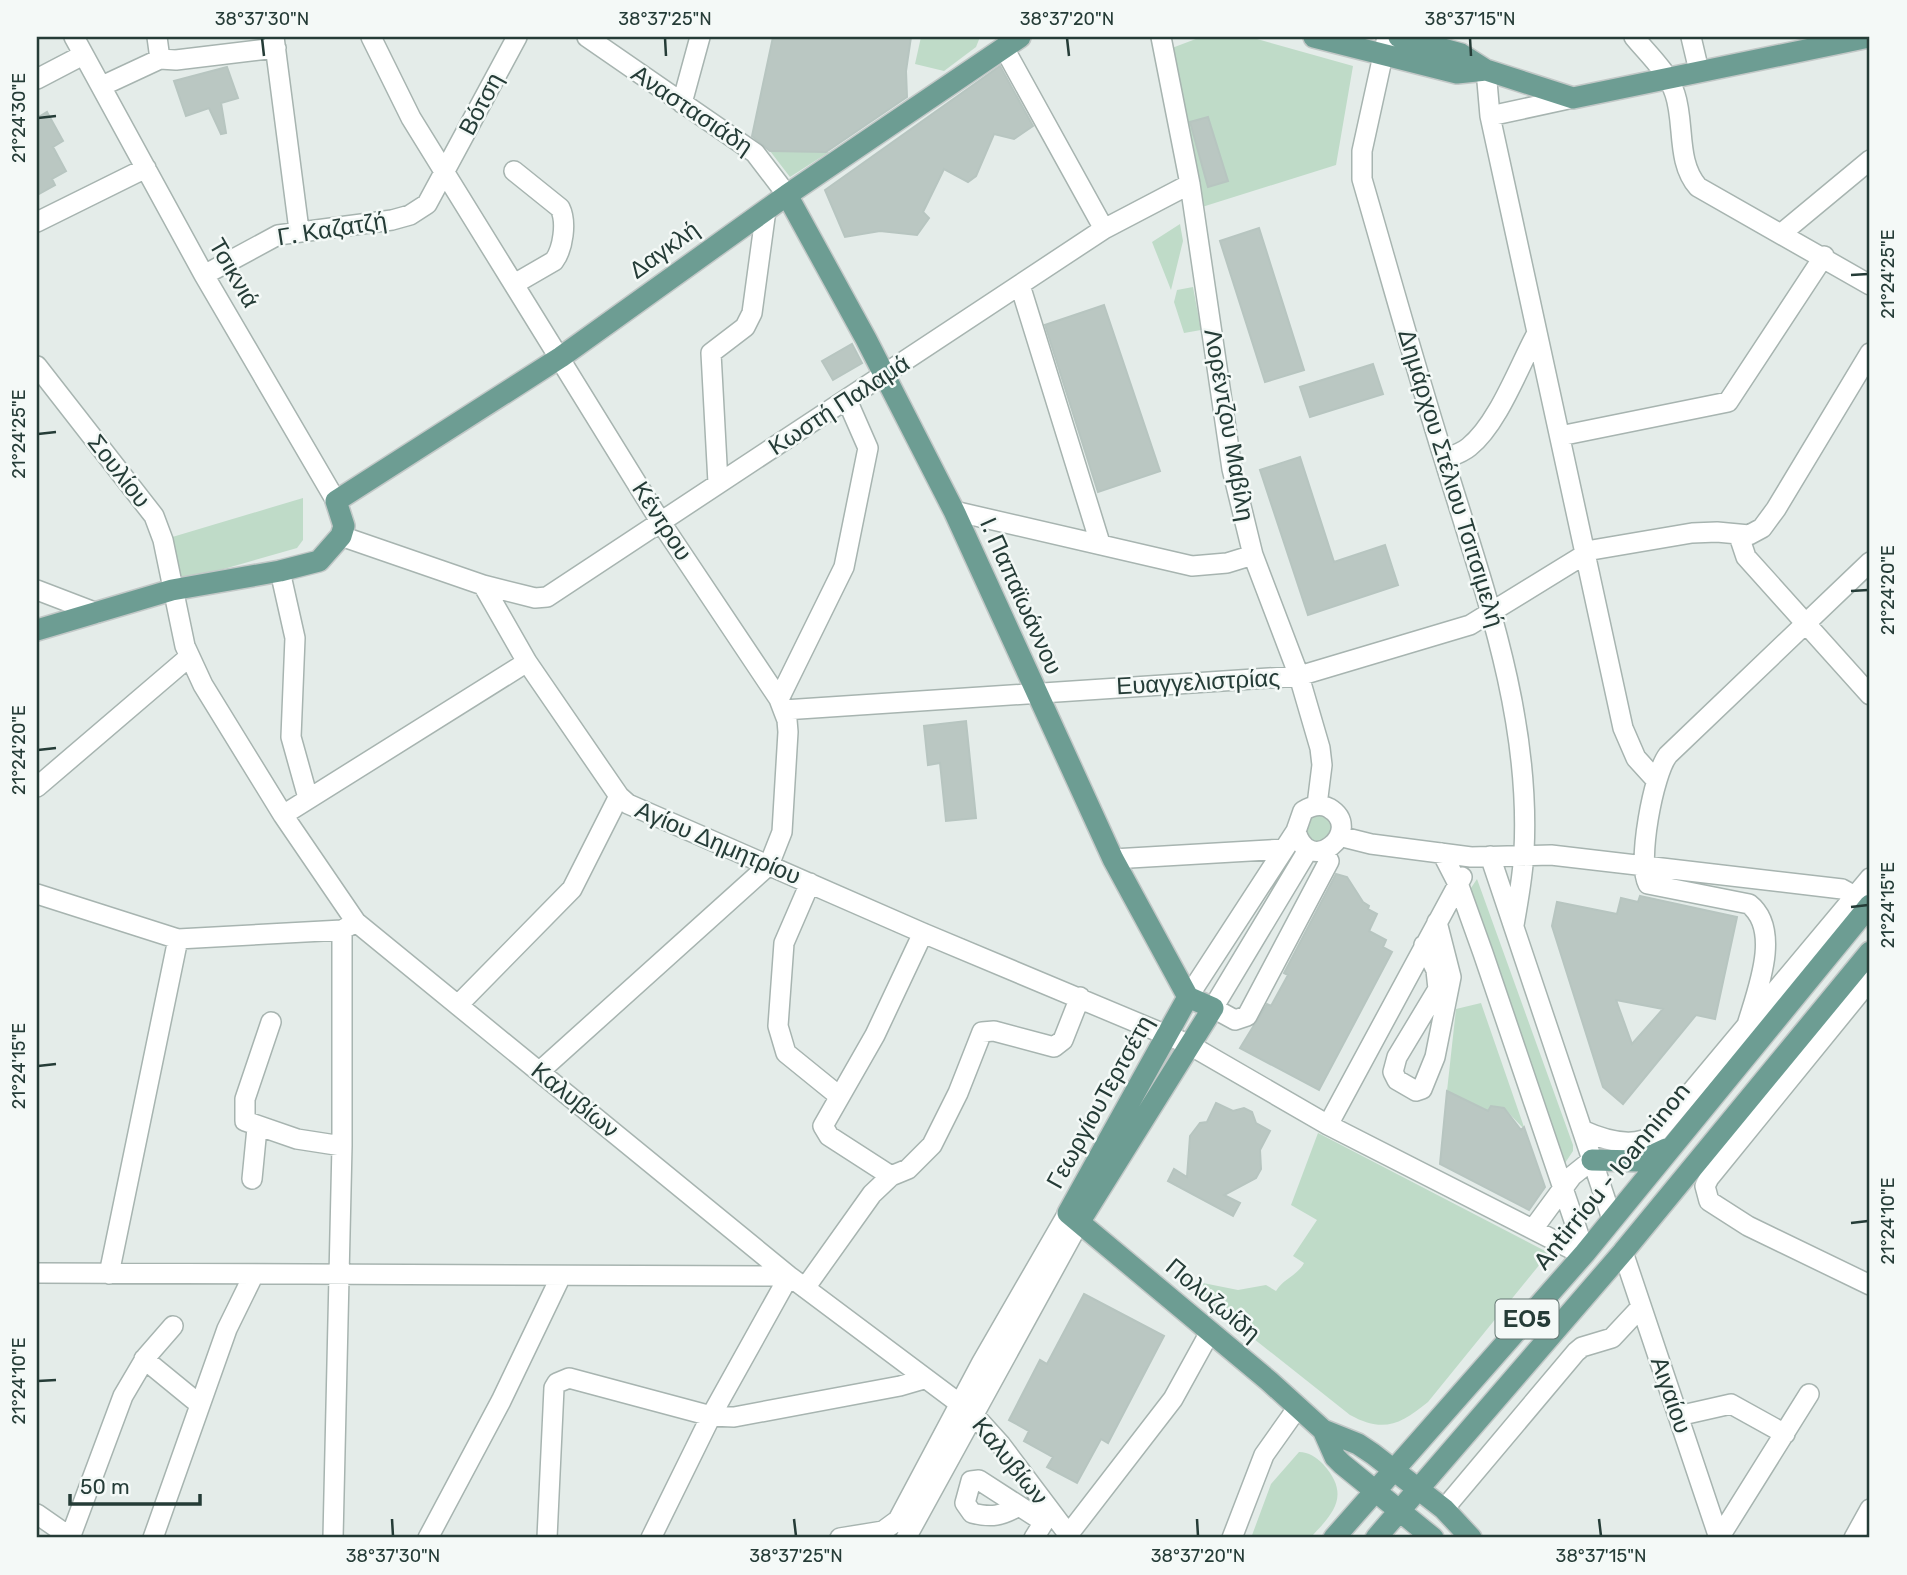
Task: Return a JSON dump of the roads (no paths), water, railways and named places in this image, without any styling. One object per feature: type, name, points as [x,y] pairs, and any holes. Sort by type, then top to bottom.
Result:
[{"type":"main road","points":[[1399,37],[1461,54],[1486,70],[1573,98],[1869,37]]},
{"type":"main road","points":[[1326,38],[1385,46],[1457,73],[1486,70]]},
{"type":"main road","name":"Δαγκλή","points":[[336,501],[561,357],[766,209],[1009,40]]},
{"type":"main road","name":"Ι. Παπαϊωάννου","points":[[787,195],[886,376],[954,511],[1113,859],[1188,997]]},
{"type":"main road","name":"Τσικνιά","points":[[336,501],[344,526],[341,536]]},
{"type":"main road","points":[[37,630],[172,590],[281,571],[319,561],[341,536]]},
{"type":"main road","name":"Antirriou - Ioanninon","points":[[1334,1538],[1584,1254],[1863,900]]},
{"type":"main road","name":"ΕΟ5","points":[[1376,1538],[1623,1252],[1870,952]]},
{"type":"main road","points":[[1188,997],[1213,1009]]},
{"type":"main road","name":"ΓεωργίουΤερτσέτη","points":[[1074,1217],[1188,997]]},
{"type":"main road","name":"ΓεωργίουΤερτσέτη","points":[[1074,1217],[1213,1009]]},
{"type":"main road","points":[[1592,1160],[1640,1161],[1659,1155],[1673,1143]]},
{"type":"main road","name":"Πολυζωίδη","points":[[1074,1217],[1323,1430]]},
{"type":"main road","points":[[1323,1430],[1358,1444],[1444,1509],[1471,1538]]},
{"type":"main road","points":[[1323,1430],[1335,1457],[1401,1510],[1426,1536]]},
{"type":"street","name":"Τσικνιά","points":[[74,37],[204,275],[336,501]]},
{"type":"street","points":[[157,37],[160,59]]},
{"type":"street","name":"Κέντρου","points":[[371,37],[411,118],[516,283],[660,520],[781,704],[788,732],[782,832],[769,865]]},
{"type":"street","name":"Βότση","points":[[445,170],[517,37]]},
{"type":"street","name":"Αναστασιάδη","points":[[587,37],[755,153],[787,195]]},
{"type":"street","points":[[682,103],[699,37]]},
{"type":"street","name":"Λορέντζου Μαβίλη","points":[[1161,37],[1190,184],[1232,469],[1253,555],[1299,676],[1322,765],[1317,805]]},
{"type":"street","points":[[1634,37],[1669,78],[1679,108],[1687,168],[1693,182],[1870,285]]},
{"type":"street","points":[[1691,37],[1699,71]]},
{"type":"street","points":[[1009,40],[1104,229]]},
{"type":"street","points":[[102,86],[160,59],[176,60],[275,42],[299,230]]},
{"type":"street","name":"Δημάρχου Στέλιου Τσιτσιμελή","points":[[1385,46],[1362,150],[1362,178],[1444,460],[1493,611],[1509,684],[1520,759],[1524,855],[1514,925]]},
{"type":"street","points":[[37,79],[83,55]]},
{"type":"street","points":[[1486,70],[1490,116],[1623,728],[1636,758],[1656,780]]},
{"type":"street","points":[[1490,116],[1573,98]]},
{"type":"street","points":[[1782,233],[1870,160]]},
{"type":"street","points":[[37,222],[146,168]]},
{"type":"street","name":"Γ. Καζατζή","points":[[204,275],[261,242],[299,230],[373,223],[410,215],[427,204],[445,170]]},
{"type":"street","points":[[514,171],[560,208],[564,225],[555,261],[516,283]]},
{"type":"street","name":"Κωστή Παλαμά","points":[[483,585],[535,598],[547,597],[660,520],[886,376],[1104,229],[1190,184]]},
{"type":"street","points":[[718,483],[711,353],[745,327],[752,313],[766,209]]},
{"type":"street","points":[[1560,436],[1728,402],[1824,256]]},
{"type":"street","points":[[1020,285],[1100,544]]},
{"type":"street","points":[[1444,460],[1467,449],[1478,439],[1491,421],[1537,333]]},
{"type":"street","points":[[1870,353],[1821,438],[1766,524],[1753,534],[1739,536],[1746,556],[1870,695]]},
{"type":"street","name":"Σουλίου","points":[[37,366],[154,516],[163,540],[172,590]]},
{"type":"street","points":[[781,704],[844,567],[868,449],[847,400]]},
{"type":"street","points":[[954,511],[1192,566],[1227,563],[1253,555]]},
{"type":"street","name":"Ευαγγελιστρίας","points":[[781,704],[1299,676],[1455,631],[1596,548],[1692,533],[1717,531],[1739,536]]},
{"type":"street","points":[[341,536],[483,585]]},
{"type":"street","points":[[1747,1025],[1763,965],[1762,923],[1758,911],[1749,904],[1651,886],[1644,876],[1642,866],[1656,780],[1668,755],[1870,562]]},
{"type":"street","points":[[281,571],[295,638],[291,737],[308,798]]},
{"type":"street","name":"Αγίου Δημητρίου","points":[[483,585],[527,662],[619,796],[639,810],[1188,1044],[1328,1125],[1584,1254]]},
{"type":"street","points":[[37,590],[97,613]]},
{"type":"street","name":"Καλυβίων","points":[[172,590],[189,657],[221,718],[349,926],[458,1005],[797,1282],[966,1409],[1001,1445],[1043,1524],[1070,1536]]},
{"type":"street","points":[[37,787],[189,657]]},
{"type":"street","points":[[283,815],[527,662]]},
{"type":"street","points":[[458,1005],[568,895],[583,873],[619,796]]},
{"type":"street","points":[[1317,805],[1336,814],[1341,828],[1339,836],[1330,848],[1308,850],[1296,831],[1303,811],[1317,805]]},
{"type":"street","name":"ΓεωργίουΤερτσέτη","points":[[1188,997],[1296,831]]},
{"type":"street","points":[[1339,836],[1371,844],[1471,857],[1524,855],[1842,889],[1863,900]]},
{"type":"street","points":[[1113,859],[1284,849]]},
{"type":"street","name":"ΓεωργίουΤερτσέτη","points":[[1213,1009],[1308,850]]},
{"type":"street","points":[[1441,853],[1459,886],[1564,1186],[1584,1254]]},
{"type":"street","name":"Δημάρχου Στέλιου Τσιτσιμελή","points":[[1490,856],[1612,1219]]},
{"type":"street","points":[[1328,1125],[1424,945],[1459,886],[1471,857]]},
{"type":"street","points":[[1213,1009],[1236,1020],[1247,1016],[1329,861]]},
{"type":"street","points":[[540,1072],[769,865]]},
{"type":"street","points":[[1582,1130],[1620,1141],[1636,1142],[1651,1138],[1747,1025],[1863,900],[1870,878]]},
{"type":"street","points":[[810,883],[784,943],[778,1026],[786,1053],[839,1096]]},
{"type":"street","points":[[37,894],[178,939],[349,926],[333,1538]]},
{"type":"street","points":[[1424,945],[1436,970],[1438,989],[1397,1057],[1393,1072],[1397,1080],[1416,1091],[1422,1089],[1434,1063],[1451,977],[1437,922]]},
{"type":"street","points":[[891,1176],[825,1131],[824,1120],[875,1035],[923,933]]},
{"type":"street","points":[[109,1274],[178,939]]},
{"type":"street","points":[[1870,981],[1709,1178],[1705,1194],[1709,1201],[1748,1226],[1870,1285]]},
{"type":"street","points":[[651,1538],[711,1416],[797,1282],[891,1176],[908,1169],[932,1144],[958,1093],[982,1032],[994,1031],[1054,1047],[1063,1040],[1080,997]]},
{"type":"street","points":[[271,1022],[243,1109],[245,1121],[257,1128],[342,1146]]},
{"type":"street","points":[[252,1179],[257,1128]]},
{"type":"street","points":[[1706,1151],[1740,1141]]},
{"type":"street","points":[[1533,1229],[1564,1186],[1592,1160]]},
{"type":"street","name":"ΓεωργίουΤερτσέτη","points":[[966,1409],[1074,1217]]},
{"type":"street","name":"Αιγαίου","points":[[1623,1252],[1719,1538]]},
{"type":"street","points":[[37,1273],[561,1276],[797,1282]]},
{"type":"street","points":[[153,1538],[227,1329],[253,1276]]},
{"type":"street","points":[[428,1538],[501,1401],[561,1276]]},
{"type":"street","points":[[1444,1509],[1576,1352],[1612,1338],[1641,1307]]},
{"type":"street","points":[[37,1514],[70,1538],[118,1406],[144,1359],[173,1326]]},
{"type":"street","points":[[1070,1536],[1156,1423],[1210,1332]]},
{"type":"street","points":[[144,1359],[199,1404]]},
{"type":"street","points":[[547,1538],[554,1388],[557,1383],[569,1378],[711,1416],[734,1418],[900,1387],[924,1378]]},
{"type":"street","points":[[1719,1538],[1809,1394]]},
{"type":"street","points":[[1678,1416],[1731,1404],[1785,1434]]},
{"type":"street","points":[[1232,1538],[1264,1455],[1297,1407]]},
{"type":"street","points":[[840,1538],[883,1531],[894,1525],[966,1409]]},
{"type":"street","points":[[906,1538],[966,1409]]},
{"type":"street","points":[[1019,1506],[1043,1524]]},
{"type":"street","points":[[1854,1538],[1870,1510]]}]
